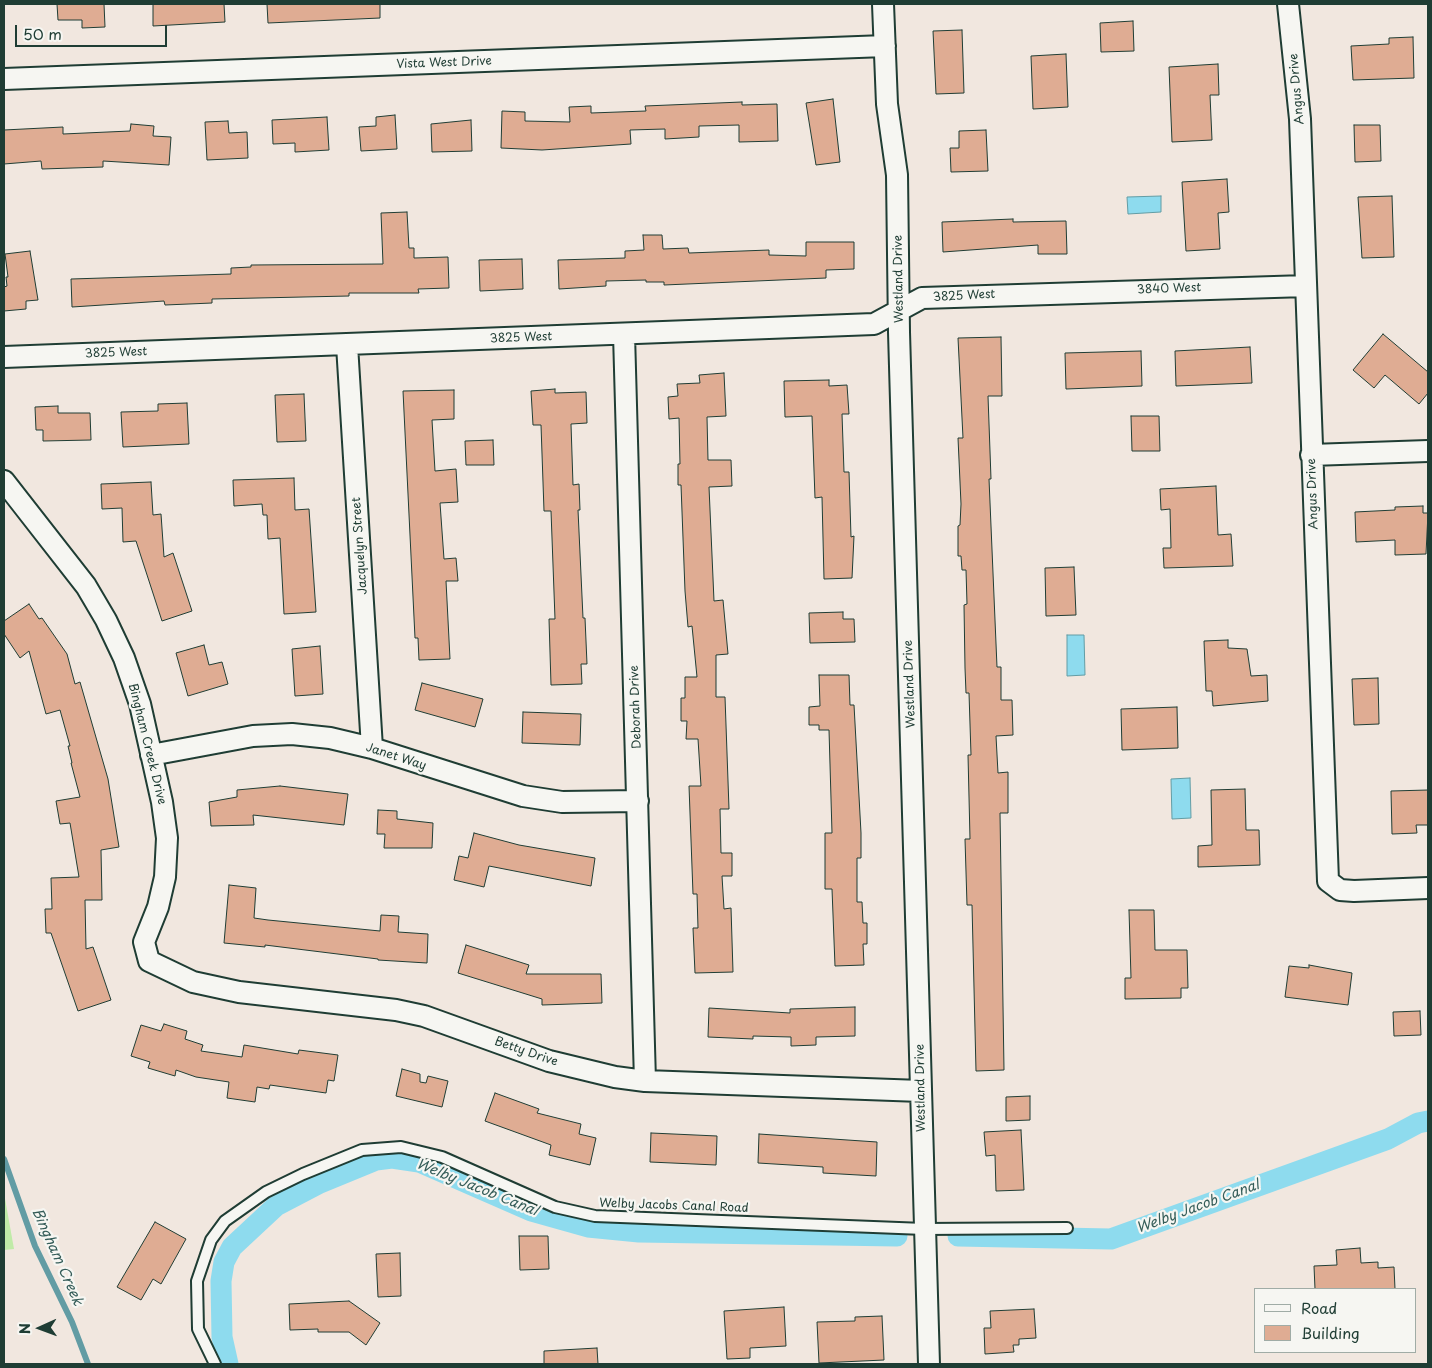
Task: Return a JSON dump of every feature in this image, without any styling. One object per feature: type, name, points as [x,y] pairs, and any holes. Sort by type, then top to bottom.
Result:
[{"type":"street","name":"Westland Drive","points":[[884,4],[887,104],[897,175],[929,1364]]},
{"type":"street","name":"Angus Drive","points":[[1288,4],[1300,119],[1328,881],[1340,890],[1354,891],[1428,888]]},
{"type":"street","name":"Vista West Drive","points":[[4,80],[885,46]]},
{"type":"street","name":"3840 West","points":[[1031,293],[1306,286]]},
{"type":"street","name":"3825 West","points":[[4,357],[874,324],[922,298],[1031,293]]},
{"type":"street","name":"Deborah Drive","points":[[624,334],[645,1081]]},
{"type":"street","name":"Jacquelyn Street","points":[[347,345],[372,748]]},
{"type":"street","points":[[1311,455],[1428,451]]},
{"type":"street","name":"Bingham Creek Drive","points":[[4,481],[86,586],[106,620],[124,658],[134,686],[162,802],[166,848],[165,877],[158,908],[144,942],[146,952]]},
{"type":"street","name":"Janet Way","points":[[151,755],[253,736],[292,734],[330,738],[372,748],[523,796],[562,802],[638,801]]},
{"type":"street","name":"Betty Drive","points":[[146,952],[149,961],[193,982],[239,992],[396,1010],[424,1016],[549,1061],[589,1073],[645,1081],[921,1091]]},
{"type":"lane","name":"Welby Jacobs Canal Road","points":[[215,1364],[198,1329],[197,1281],[212,1240],[225,1221],[266,1192],[303,1174],[362,1150],[402,1146],[442,1157],[555,1207],[595,1216],[924,1229],[1067,1228]]},
{"type":"green space","points":[[4,1193],[14,1249],[4,1250]]},
{"type":"water","points":[[1161,196],[1161,212],[1128,214],[1127,197]]},
{"type":"water","points":[[1067,635],[1084,635],[1085,675],[1067,676]]},
{"type":"water","points":[[1190,778],[1191,818],[1172,819],[1171,779]]},
{"type":"building","points":[[57,4],[104,4],[105,27],[82,28],[82,20],[58,20]]},
{"type":"building","points":[[153,4],[224,4],[225,22],[153,26]]},
{"type":"building","points":[[267,4],[380,4],[380,18],[268,23]]},
{"type":"building","points":[[1133,21],[1134,51],[1101,52],[1100,23]]},
{"type":"building","points":[[962,30],[964,93],[936,94],[933,31]]},
{"type":"building","points":[[1413,37],[1414,78],[1353,80],[1351,46],[1389,44],[1389,38]]},
{"type":"building","points":[[1066,54],[1068,107],[1033,109],[1031,56]]},
{"type":"building","points":[[1218,64],[1219,95],[1210,95],[1212,140],[1172,142],[1169,67]]},
{"type":"building","points":[[833,99],[840,162],[816,165],[806,103]]},
{"type":"building","points":[[742,102],[742,105],[777,104],[778,141],[739,142],[739,125],[699,126],[699,137],[665,139],[665,129],[630,130],[631,144],[542,150],[501,148],[502,111],[525,112],[525,121],[570,122],[569,107],[591,106],[591,113],[646,111],[645,106]]},
{"type":"building","points":[[395,115],[397,149],[361,151],[359,127],[376,126],[376,117]]},
{"type":"building","points":[[327,117],[329,150],[295,152],[295,143],[273,144],[272,120]]},
{"type":"building","points":[[471,120],[472,151],[432,152],[431,124]]},
{"type":"building","points":[[228,121],[229,133],[247,132],[248,158],[207,160],[205,122]]},
{"type":"building","points":[[131,124],[154,126],[153,136],[171,137],[169,165],[103,161],[103,167],[42,169],[41,161],[4,164],[4,130],[63,127],[63,134],[130,131]]},
{"type":"building","points":[[1354,125],[1380,125],[1381,161],[1355,162]]},
{"type":"building","points":[[986,130],[988,171],[951,172],[950,148],[959,148],[959,131]]},
{"type":"building","points":[[1227,179],[1229,212],[1218,213],[1220,249],[1186,251],[1182,182]]},
{"type":"building","points":[[1392,196],[1394,257],[1362,258],[1358,197]]},
{"type":"building","points":[[407,212],[409,248],[414,248],[414,258],[448,257],[449,288],[418,289],[419,293],[349,293],[349,296],[212,299],[212,303],[165,305],[164,301],[72,307],[71,279],[231,274],[231,268],[251,267],[251,265],[383,264],[381,213]]},
{"type":"building","points":[[1013,219],[1013,222],[1066,221],[1067,254],[1038,254],[1038,245],[943,252],[942,222]]},
{"type":"building","points":[[643,235],[662,235],[663,249],[688,248],[689,253],[769,250],[769,255],[806,256],[806,242],[854,242],[854,269],[826,270],[826,278],[664,285],[664,282],[646,282],[646,280],[606,281],[606,286],[559,289],[558,260],[625,258],[625,251],[644,250]]},
{"type":"building","points":[[30,251],[38,300],[26,301],[26,309],[4,311],[4,287],[7,286],[6,277],[8,277],[5,254]]},
{"type":"building","points":[[522,259],[523,289],[480,291],[479,260]]},
{"type":"building","points":[[1383,334],[1428,372],[1428,393],[1419,404],[1385,375],[1374,388],[1353,370]]},
{"type":"building","points":[[1001,337],[1002,396],[988,396],[991,479],[989,479],[997,667],[1001,667],[1001,700],[1012,700],[1013,735],[996,736],[998,773],[1008,772],[1008,813],[1000,813],[1004,1070],[976,1071],[972,905],[967,905],[965,839],[970,839],[968,755],[971,755],[969,693],[966,693],[965,668],[964,605],[967,604],[966,570],[962,570],[961,556],[958,556],[958,526],[960,525],[961,504],[958,438],[963,438],[958,338]]},
{"type":"building","points":[[1250,347],[1252,383],[1176,386],[1175,351]]},
{"type":"building","points":[[1141,351],[1142,386],[1066,389],[1065,353]]},
{"type":"building","points":[[724,373],[726,416],[707,417],[708,460],[731,460],[732,486],[709,487],[714,601],[723,600],[728,654],[716,655],[716,697],[725,697],[729,809],[720,809],[721,853],[732,853],[732,876],[722,876],[724,909],[731,908],[733,972],[695,973],[693,928],[698,928],[697,894],[693,894],[689,786],[701,786],[698,739],[686,739],[687,721],[681,721],[681,698],[685,698],[685,677],[697,677],[692,626],[688,627],[685,591],[681,485],[678,485],[678,464],[680,464],[679,418],[669,419],[668,397],[678,396],[677,384],[700,383],[699,375]]},
{"type":"building","points":[[829,380],[829,386],[847,385],[849,414],[842,414],[844,472],[849,472],[851,537],[854,536],[852,578],[824,579],[822,497],[815,498],[812,416],[785,417],[784,381]]},
{"type":"building","points":[[555,389],[555,393],[586,392],[587,423],[571,424],[573,485],[579,484],[580,510],[578,510],[587,664],[581,664],[582,684],[551,685],[549,619],[555,619],[551,511],[544,511],[541,425],[533,425],[531,391]]},
{"type":"building","points":[[454,390],[454,419],[432,420],[435,471],[456,469],[458,502],[440,503],[444,559],[456,558],[458,581],[446,581],[450,659],[419,660],[418,638],[415,638],[403,391]]},
{"type":"building","points":[[304,394],[306,441],[277,442],[275,395]]},
{"type":"building","points":[[187,403],[189,444],[123,447],[121,412],[158,411],[158,404]]},
{"type":"building","points":[[58,406],[58,413],[90,413],[91,440],[43,441],[43,430],[36,430],[35,407]]},
{"type":"building","points":[[1131,416],[1159,416],[1160,451],[1132,451]]},
{"type":"building","points":[[493,440],[494,465],[466,465],[465,441]]},
{"type":"building","points":[[294,478],[295,510],[309,509],[316,612],[284,614],[280,538],[268,539],[267,515],[263,515],[262,504],[234,506],[233,480]]},
{"type":"building","points":[[151,482],[153,515],[161,514],[164,557],[173,553],[192,611],[162,621],[136,541],[123,542],[122,508],[102,509],[101,484]]},
{"type":"building","points":[[1216,486],[1218,535],[1231,534],[1233,566],[1164,568],[1163,548],[1171,548],[1170,509],[1161,510],[1160,489]]},
{"type":"building","points":[[1423,506],[1423,513],[1428,513],[1426,554],[1395,555],[1395,540],[1356,542],[1355,512],[1395,510],[1395,507]]},
{"type":"building","points":[[1074,567],[1076,615],[1046,616],[1045,568]]},
{"type":"building","points":[[29,604],[39,619],[42,618],[67,654],[75,684],[80,682],[108,779],[119,847],[101,850],[102,900],[85,900],[86,949],[93,947],[111,1000],[78,1011],[51,933],[46,933],[45,909],[52,909],[51,878],[79,877],[70,823],[60,824],[56,801],[80,797],[71,763],[68,746],[70,746],[60,710],[46,714],[29,651],[20,658],[4,634],[4,621]]},
{"type":"building","points":[[843,612],[843,619],[854,619],[855,642],[810,643],[809,613]]},
{"type":"building","points":[[1228,640],[1228,648],[1247,649],[1251,676],[1267,675],[1268,701],[1213,706],[1212,691],[1206,691],[1204,641]]},
{"type":"building","points":[[204,645],[209,665],[222,662],[228,684],[188,696],[176,653]]},
{"type":"building","points":[[320,646],[323,694],[295,696],[292,649]]},
{"type":"building","points":[[819,675],[849,675],[850,705],[854,705],[861,833],[861,858],[857,858],[857,902],[862,902],[863,923],[867,923],[867,944],[863,944],[864,965],[835,966],[832,889],[825,889],[825,833],[832,833],[829,730],[819,730],[819,725],[809,725],[809,707],[820,706]]},
{"type":"building","points":[[1378,678],[1379,724],[1354,725],[1352,679]]},
{"type":"building","points":[[422,683],[483,699],[475,727],[415,710]]},
{"type":"building","points":[[1177,707],[1178,748],[1122,750],[1121,709]]},
{"type":"building","points":[[523,712],[581,714],[580,745],[522,743]]},
{"type":"building","points":[[280,786],[348,794],[344,825],[253,815],[254,825],[211,826],[209,802],[237,797],[237,790]]},
{"type":"building","points":[[1245,789],[1246,830],[1259,830],[1260,865],[1198,867],[1198,846],[1212,845],[1211,790]]},
{"type":"building","points":[[1428,790],[1428,825],[1416,825],[1417,833],[1392,834],[1391,791]]},
{"type":"building","points":[[378,810],[397,811],[397,819],[433,823],[432,848],[384,848],[385,834],[377,834]]},
{"type":"building","points":[[474,833],[519,845],[595,858],[591,886],[489,866],[484,887],[454,880],[459,856],[468,858]]},
{"type":"building","points":[[229,885],[256,888],[254,918],[380,931],[381,915],[399,916],[398,932],[428,934],[427,963],[378,960],[265,945],[265,947],[224,943]]},
{"type":"building","points":[[1129,910],[1154,910],[1155,950],[1187,950],[1188,988],[1181,988],[1181,998],[1125,999],[1125,978],[1131,978]]},
{"type":"building","points":[[466,945],[529,965],[526,974],[601,974],[602,1003],[542,1005],[542,999],[458,973]]},
{"type":"building","points":[[1309,965],[1352,973],[1348,1005],[1285,997],[1289,966],[1309,968]]},
{"type":"building","points":[[855,1007],[855,1036],[816,1037],[816,1045],[791,1046],[791,1037],[753,1036],[753,1039],[708,1037],[709,1008],[790,1013],[790,1009]]},
{"type":"building","points":[[1420,1011],[1421,1035],[1394,1036],[1393,1012]]},
{"type":"building","points":[[164,1024],[187,1031],[185,1039],[203,1045],[201,1051],[242,1057],[244,1045],[298,1054],[299,1050],[338,1055],[334,1081],[328,1080],[326,1093],[270,1085],[269,1089],[257,1087],[255,1102],[227,1098],[229,1082],[196,1077],[176,1070],[175,1076],[148,1068],[150,1062],[131,1056],[141,1025],[161,1031]]},
{"type":"building","points":[[402,1069],[420,1074],[420,1082],[426,1083],[428,1076],[448,1081],[442,1107],[396,1096]]},
{"type":"building","points":[[495,1093],[539,1109],[537,1113],[581,1124],[579,1134],[596,1138],[590,1165],[549,1155],[551,1145],[485,1121]]},
{"type":"building","points":[[1030,1096],[1030,1120],[1006,1121],[1006,1097]]},
{"type":"building","points":[[1021,1130],[1024,1190],[996,1191],[995,1155],[986,1156],[984,1132]]},
{"type":"building","points":[[651,1133],[717,1136],[716,1165],[650,1162]]},
{"type":"building","points":[[759,1134],[877,1142],[876,1176],[823,1173],[823,1167],[758,1163]]},
{"type":"building","points":[[155,1222],[186,1239],[161,1284],[153,1279],[141,1300],[117,1287]]},
{"type":"building","points":[[519,1236],[548,1236],[549,1269],[520,1270]]},
{"type":"building","points":[[1360,1248],[1361,1263],[1378,1262],[1378,1268],[1394,1267],[1395,1288],[1315,1288],[1314,1266],[1337,1265],[1336,1250]]},
{"type":"building","points":[[400,1253],[401,1296],[378,1297],[376,1254]]},
{"type":"building","points":[[349,1301],[380,1323],[366,1345],[349,1332],[318,1332],[318,1329],[290,1330],[289,1304]]},
{"type":"building","points":[[784,1307],[786,1346],[750,1348],[750,1358],[727,1359],[724,1311]]},
{"type":"building","points":[[1034,1309],[1036,1338],[1019,1339],[1019,1345],[1013,1345],[1014,1352],[985,1354],[984,1328],[991,1328],[990,1311]]},
{"type":"building","points":[[882,1316],[884,1360],[819,1363],[817,1322],[855,1321],[855,1317]]},
{"type":"building","points":[[597,1348],[598,1364],[544,1364],[544,1351]]},
{"type":"waterway","name":"Welby Jacob Canal","points":[[958,1236],[1111,1239],[1388,1139],[1418,1123],[1428,1121]]},
{"type":"waterway","name":"Welby Jacob Canal","points":[[228,1364],[222,1337],[221,1281],[224,1262],[232,1247],[276,1206],[320,1183],[376,1160],[392,1158],[419,1162],[531,1211],[588,1227],[639,1232],[897,1236]]},
{"type":"waterway","name":"Bingham Creek","points":[[4,1159],[35,1246],[72,1322],[88,1364]]}]
